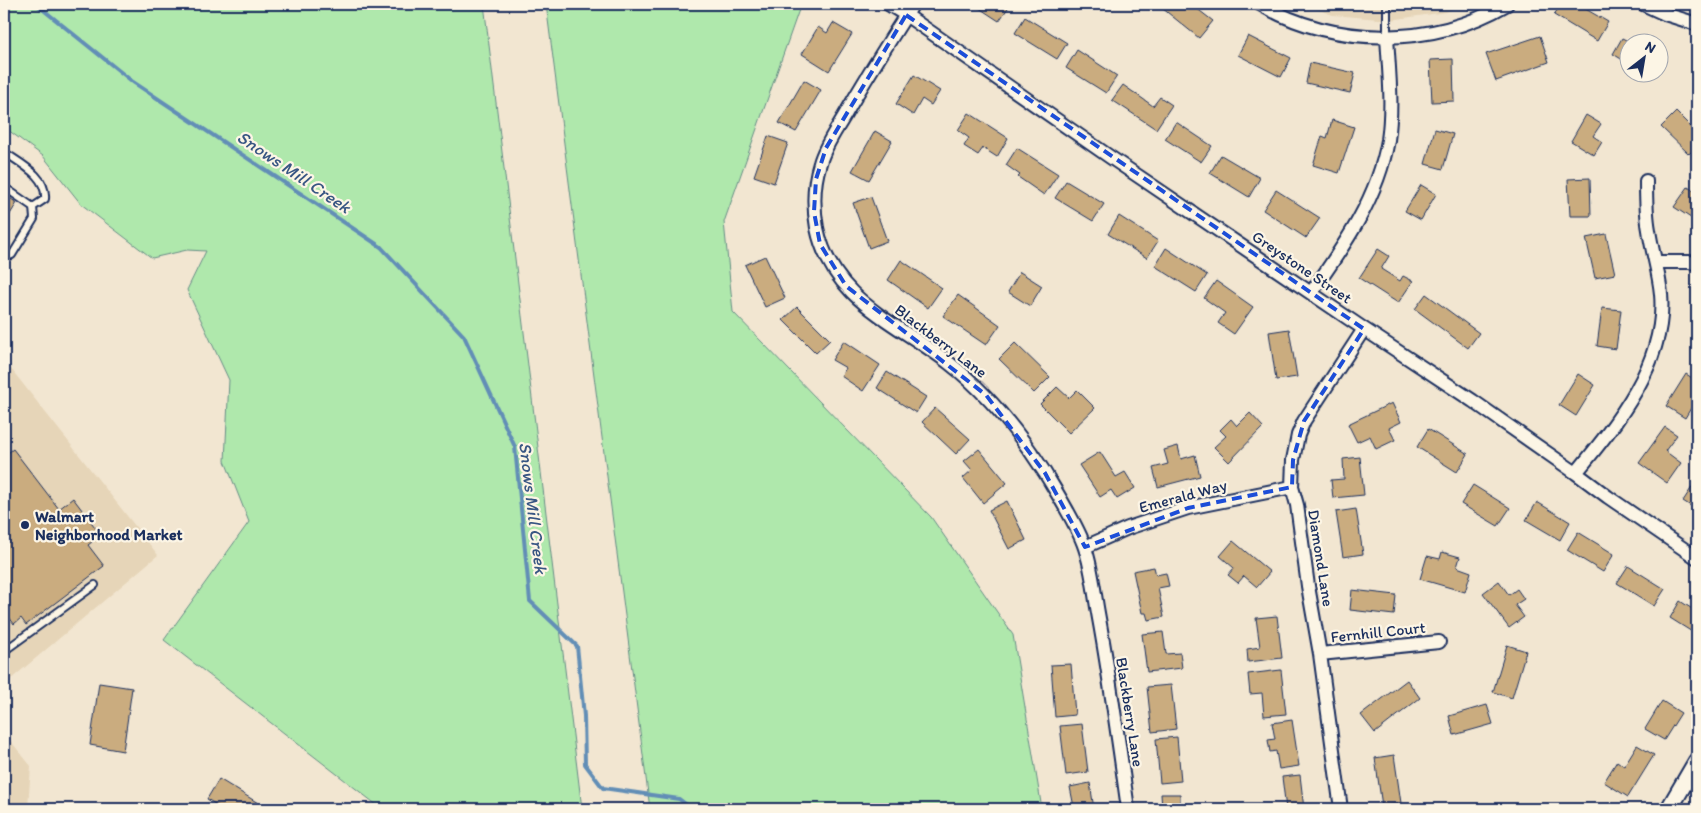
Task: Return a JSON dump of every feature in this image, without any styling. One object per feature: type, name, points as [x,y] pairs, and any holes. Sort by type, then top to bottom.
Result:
[{"type":"main road","points":[[1669,809],[1697,761]]},
{"type":"street","name":"Greystone Street","points":[[888,4],[909,9],[1102,152],[1364,329],[1473,400],[1697,558]]},
{"type":"street","points":[[1260,4],[1291,19],[1314,27],[1338,33],[1387,37],[1416,35],[1444,29],[1472,21],[1506,4]]},
{"type":"street","points":[[1643,4],[1665,14],[1697,24]]},
{"type":"street","name":"Blackberry Lane","points":[[909,9],[866,77],[826,148],[820,163],[814,195],[814,212],[820,244],[835,274],[857,298],[950,363],[986,395],[1017,432],[1045,473],[1070,515],[1085,547],[1113,700],[1128,809]]},
{"type":"street","points":[[1311,293],[1346,244],[1368,201],[1380,171],[1388,140],[1390,108],[1387,37]]},
{"type":"street","points":[[1576,473],[1620,416],[1636,389],[1650,360],[1660,328],[1662,312],[1660,280],[1646,212],[1646,181]]},
{"type":"street","points":[[1656,262],[1690,262],[1697,264]]},
{"type":"street","name":"Diamond Lane","points":[[1341,809],[1320,654],[1297,505],[1292,487],[1293,460],[1298,435],[1304,421],[1364,329]]},
{"type":"street","name":"Emerald Way","points":[[1085,547],[1128,528],[1188,508],[1292,487]]},
{"type":"street","name":"Fernhill Court","points":[[1320,654],[1439,642]]},
{"type":"lane","points":[[1386,4],[1387,37]]},
{"type":"lane","points":[[4,152],[39,177],[46,190],[45,199],[33,207]]},
{"type":"lane","points":[[4,187],[33,207]]},
{"type":"lane","points":[[4,258],[12,254],[34,218],[33,207]]},
{"type":"lane","points":[[4,651],[95,585]]},
{"type":"highlighted area","points":[[906,15],[1364,329],[1304,421],[1293,460],[1292,487],[1188,508],[1085,547],[1045,473],[986,395],[846,286],[820,244],[814,212],[816,179],[826,148]]},
{"type":"shaded area","points":[[1302,4],[1465,4],[1446,12],[1390,20],[1333,15]]},
{"type":"shaded area","points":[[4,360],[158,555],[4,685]]},
{"type":"shaded area","points":[[4,733],[31,766],[28,807],[25,809],[4,809]]},
{"type":"green space","points":[[4,4],[484,4],[582,809],[382,809],[164,640],[249,522],[225,461],[229,380],[187,290],[206,251],[187,250],[152,258],[81,204],[43,156],[4,127]]},
{"type":"green space","points":[[546,4],[801,4],[724,222],[733,312],[931,517],[1013,635],[1042,809],[650,809]]},
{"type":"building","points":[[973,4],[1009,4],[1010,5],[999,21]]},
{"type":"building","points":[[1165,4],[1191,4],[1213,21],[1199,38],[1162,8]]},
{"type":"building","points":[[1561,4],[1577,4],[1608,22],[1597,41],[1554,15]]},
{"type":"building","points":[[1025,17],[1067,43],[1057,59],[1015,33]]},
{"type":"building","points":[[833,23],[852,34],[829,71],[802,54],[818,27],[827,33]]},
{"type":"building","points":[[1248,36],[1291,58],[1281,77],[1238,55]]},
{"type":"building","points":[[1540,36],[1549,62],[1496,81],[1486,54]]},
{"type":"building","points":[[1618,45],[1618,57],[1613,54]]},
{"type":"building","points":[[1077,50],[1117,76],[1106,93],[1066,68]]},
{"type":"building","points":[[1453,59],[1454,101],[1432,102],[1430,60]]},
{"type":"building","points":[[1310,63],[1355,73],[1350,93],[1306,83]]},
{"type":"building","points":[[914,75],[940,91],[931,105],[922,99],[913,115],[896,104]]},
{"type":"building","points":[[804,80],[821,90],[796,132],[779,123]]},
{"type":"building","points":[[1123,85],[1153,106],[1160,97],[1172,105],[1156,129],[1112,100]]},
{"type":"building","points":[[1676,112],[1697,133],[1697,146],[1689,154],[1661,127]]},
{"type":"building","points":[[969,113],[1008,138],[997,157],[983,148],[978,155],[964,146],[969,138],[958,130]]},
{"type":"building","points":[[1586,115],[1601,124],[1593,136],[1602,142],[1594,155],[1571,141]]},
{"type":"building","points":[[1332,120],[1354,127],[1339,173],[1313,165],[1322,136],[1327,138]]},
{"type":"building","points":[[1176,122],[1212,146],[1201,162],[1165,139]]},
{"type":"building","points":[[1435,129],[1453,134],[1443,169],[1425,164]]},
{"type":"building","points":[[875,131],[892,141],[869,180],[852,171]]},
{"type":"building","points":[[768,136],[788,143],[774,183],[754,176]]},
{"type":"building","points":[[1017,148],[1058,174],[1044,195],[1018,177],[1020,175],[1006,165]]},
{"type":"building","points":[[1221,155],[1260,178],[1249,197],[1210,173]]},
{"type":"building","points":[[1590,178],[1591,216],[1570,216],[1568,179]]},
{"type":"building","points":[[1066,181],[1104,204],[1093,221],[1055,198]]},
{"type":"building","points":[[1421,185],[1436,194],[1421,220],[1405,211]]},
{"type":"building","points":[[1688,187],[1697,193],[1697,222],[1674,207]]},
{"type":"building","points":[[1276,190],[1320,218],[1306,238],[1263,210]]},
{"type":"building","points":[[4,194],[17,203],[4,224]]},
{"type":"building","points":[[871,197],[887,241],[869,248],[853,203]]},
{"type":"building","points":[[1119,216],[1158,241],[1147,258],[1108,234]]},
{"type":"building","points":[[1606,234],[1615,274],[1595,278],[1586,238]]},
{"type":"building","points":[[1166,248],[1207,275],[1196,292],[1155,266]]},
{"type":"building","points":[[1378,249],[1389,256],[1381,269],[1400,281],[1403,276],[1413,281],[1398,303],[1359,278]]},
{"type":"building","points":[[765,256],[785,298],[765,307],[745,265]]},
{"type":"building","points":[[901,260],[942,288],[928,308],[888,280]]},
{"type":"building","points":[[1020,272],[1042,286],[1030,306],[1008,292]]},
{"type":"building","points":[[1216,281],[1253,307],[1234,334],[1218,323],[1225,313],[1204,298]]},
{"type":"building","points":[[1426,294],[1479,333],[1468,348],[1415,309]]},
{"type":"building","points":[[958,295],[1000,325],[986,345],[943,316]]},
{"type":"building","points":[[797,307],[830,340],[816,353],[783,320]]},
{"type":"building","points":[[1602,308],[1621,310],[1616,349],[1597,346]]},
{"type":"building","points":[[1289,329],[1297,377],[1276,380],[1269,332]]},
{"type":"building","points":[[844,341],[880,365],[863,391],[841,376],[846,368],[832,360]]},
{"type":"building","points":[[1015,343],[1050,377],[1034,393],[999,359]]},
{"type":"building","points":[[887,372],[926,397],[916,413],[877,388]]},
{"type":"building","points":[[1578,374],[1595,385],[1576,416],[1559,405]]},
{"type":"building","points":[[1686,374],[1697,381],[1697,398],[1685,418],[1666,406]]},
{"type":"building","points":[[1057,387],[1069,398],[1077,390],[1095,408],[1069,433],[1040,404]]},
{"type":"building","points":[[1392,403],[1401,422],[1389,428],[1395,440],[1376,449],[1370,436],[1357,442],[1348,424]]},
{"type":"building","points":[[935,408],[970,439],[956,454],[922,422]]},
{"type":"building","points":[[1250,413],[1263,427],[1229,462],[1214,447],[1226,436],[1220,430],[1231,419],[1237,426]]},
{"type":"building","points":[[1665,427],[1677,435],[1665,451],[1681,463],[1667,483],[1639,463]]},
{"type":"building","points":[[1428,429],[1468,454],[1457,472],[1417,447]]},
{"type":"building","points":[[1178,446],[1181,459],[1195,455],[1200,476],[1158,487],[1153,468],[1168,464],[1164,450]]},
{"type":"building","points":[[13,449],[59,509],[73,498],[101,535],[88,545],[104,566],[26,625],[21,618],[14,624],[4,610],[4,456]]},
{"type":"building","points":[[979,449],[1007,483],[983,503],[963,478],[972,470],[964,461]]},
{"type":"building","points":[[1100,452],[1116,477],[1125,472],[1135,488],[1117,499],[1111,490],[1100,497],[1079,465]]},
{"type":"building","points":[[1360,457],[1364,495],[1333,498],[1331,480],[1344,479],[1343,459]]},
{"type":"building","points":[[1697,482],[1697,510],[1683,501]]},
{"type":"building","points":[[1473,485],[1510,508],[1498,526],[1461,504]]},
{"type":"building","points":[[1007,501],[1026,540],[1009,549],[989,510]]},
{"type":"building","points":[[1537,502],[1570,522],[1560,540],[1526,520]]},
{"type":"building","points":[[1356,509],[1363,554],[1343,557],[1336,512]]},
{"type":"building","points":[[1578,532],[1614,554],[1603,572],[1567,550]]},
{"type":"building","points":[[1233,541],[1270,572],[1257,587],[1244,576],[1238,583],[1228,575],[1234,568],[1220,556]]},
{"type":"building","points":[[1442,552],[1460,557],[1457,567],[1471,572],[1465,592],[1420,579],[1427,556],[1440,559]]},
{"type":"building","points":[[1628,566],[1665,589],[1654,606],[1617,583]]},
{"type":"building","points":[[1154,567],[1156,575],[1166,573],[1169,586],[1158,588],[1164,617],[1148,620],[1146,613],[1142,613],[1133,571]]},
{"type":"building","points":[[1499,581],[1509,595],[1517,589],[1524,599],[1515,605],[1524,617],[1509,628],[1483,593]]},
{"type":"building","points":[[1352,590],[1396,595],[1394,615],[1350,610]]},
{"type":"building","points":[[1680,601],[1697,612],[1697,635],[1670,618]]},
{"type":"building","points":[[1277,616],[1282,658],[1248,662],[1247,649],[1260,647],[1256,618]]},
{"type":"building","points":[[1163,632],[1166,654],[1180,653],[1182,668],[1147,672],[1142,634]]},
{"type":"building","points":[[1507,645],[1526,651],[1512,698],[1493,692]]},
{"type":"building","points":[[1071,664],[1075,715],[1055,717],[1051,665]]},
{"type":"building","points":[[1281,670],[1286,714],[1264,716],[1262,693],[1250,694],[1248,674]]},
{"type":"building","points":[[1407,680],[1420,698],[1375,733],[1361,715]]},
{"type":"building","points":[[99,683],[132,688],[123,751],[90,745]]},
{"type":"building","points":[[1171,685],[1176,729],[1152,732],[1147,687]]},
{"type":"building","points":[[1662,701],[1681,713],[1664,740],[1645,729]]},
{"type":"building","points":[[1487,705],[1493,724],[1454,735],[1449,716]]},
{"type":"building","points":[[1292,720],[1299,766],[1279,769],[1276,751],[1270,752],[1268,740],[1275,739],[1272,723]]},
{"type":"building","points":[[1082,724],[1088,772],[1066,775],[1060,726]]},
{"type":"building","points":[[1177,737],[1181,781],[1160,783],[1156,739]]},
{"type":"building","points":[[1637,745],[1654,755],[1628,797],[1604,782],[1617,761],[1624,766]]},
{"type":"building","points":[[1394,755],[1401,803],[1382,806],[1375,758]]},
{"type":"building","points":[[1300,775],[1304,809],[1286,809],[1282,777]]},
{"type":"building","points":[[219,779],[263,806],[261,809],[223,809],[207,799]]},
{"type":"building","points":[[1090,783],[1094,809],[1066,809],[1074,807],[1070,787]]},
{"type":"building","points":[[1161,794],[1180,794],[1180,805],[1190,804],[1190,809],[1162,809]]},
{"type":"waterway","name":"Snows Mill Creek","points":[[36,4],[133,82],[381,247],[464,336],[515,447],[530,601],[577,646],[584,716],[585,764],[603,788],[679,799],[692,809]]},
{"type":"place","name":"Walmart Neighborhood Market","points":[[25,525]]}]
